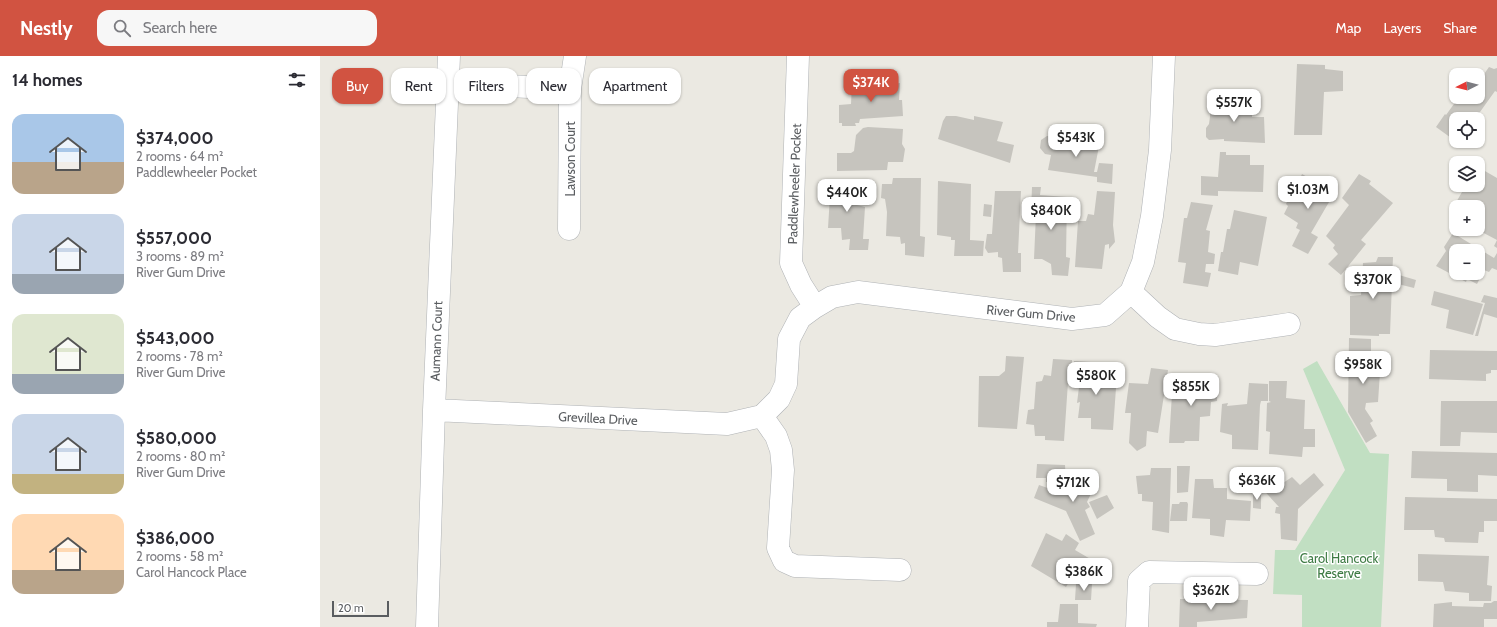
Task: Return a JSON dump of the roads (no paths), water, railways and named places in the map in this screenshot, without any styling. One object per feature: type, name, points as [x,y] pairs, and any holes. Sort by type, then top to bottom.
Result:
[{"type":"street","name":"Aumann Court","points":[[427,627],[434,410],[449,56]]},
{"type":"street","name":"Lawson Court","points":[[573,68],[575,56]]},
{"type":"street","name":"Paddlewheeler Pocket","points":[[798,56],[791,264],[801,285],[815,306]]},
{"type":"street","name":"River Gum Drive","points":[[762,416],[779,399],[786,384],[789,339],[800,318],[815,306],[832,297],[858,292],[1072,319],[1105,315],[1131,292],[1143,262],[1152,216],[1160,150],[1164,56]]},
{"type":"street","points":[[448,83],[526,87]]},
{"type":"street","name":"Lawson Court","points":[[569,229],[570,104]]},
{"type":"street","points":[[1131,292],[1158,317],[1175,329],[1199,334],[1215,335],[1289,324]]},
{"type":"street","name":"Grevillea Drive","points":[[434,410],[727,424],[762,416]]},
{"type":"street","points":[[762,416],[776,436],[781,450],[783,470],[778,548],[784,561],[795,566],[900,570]]},
{"type":"street","points":[[1137,627],[1139,581],[1149,572],[1257,574]]},
{"type":"park label","name":"Carol Hancock Reserve","points":[[1339,566]]}]
